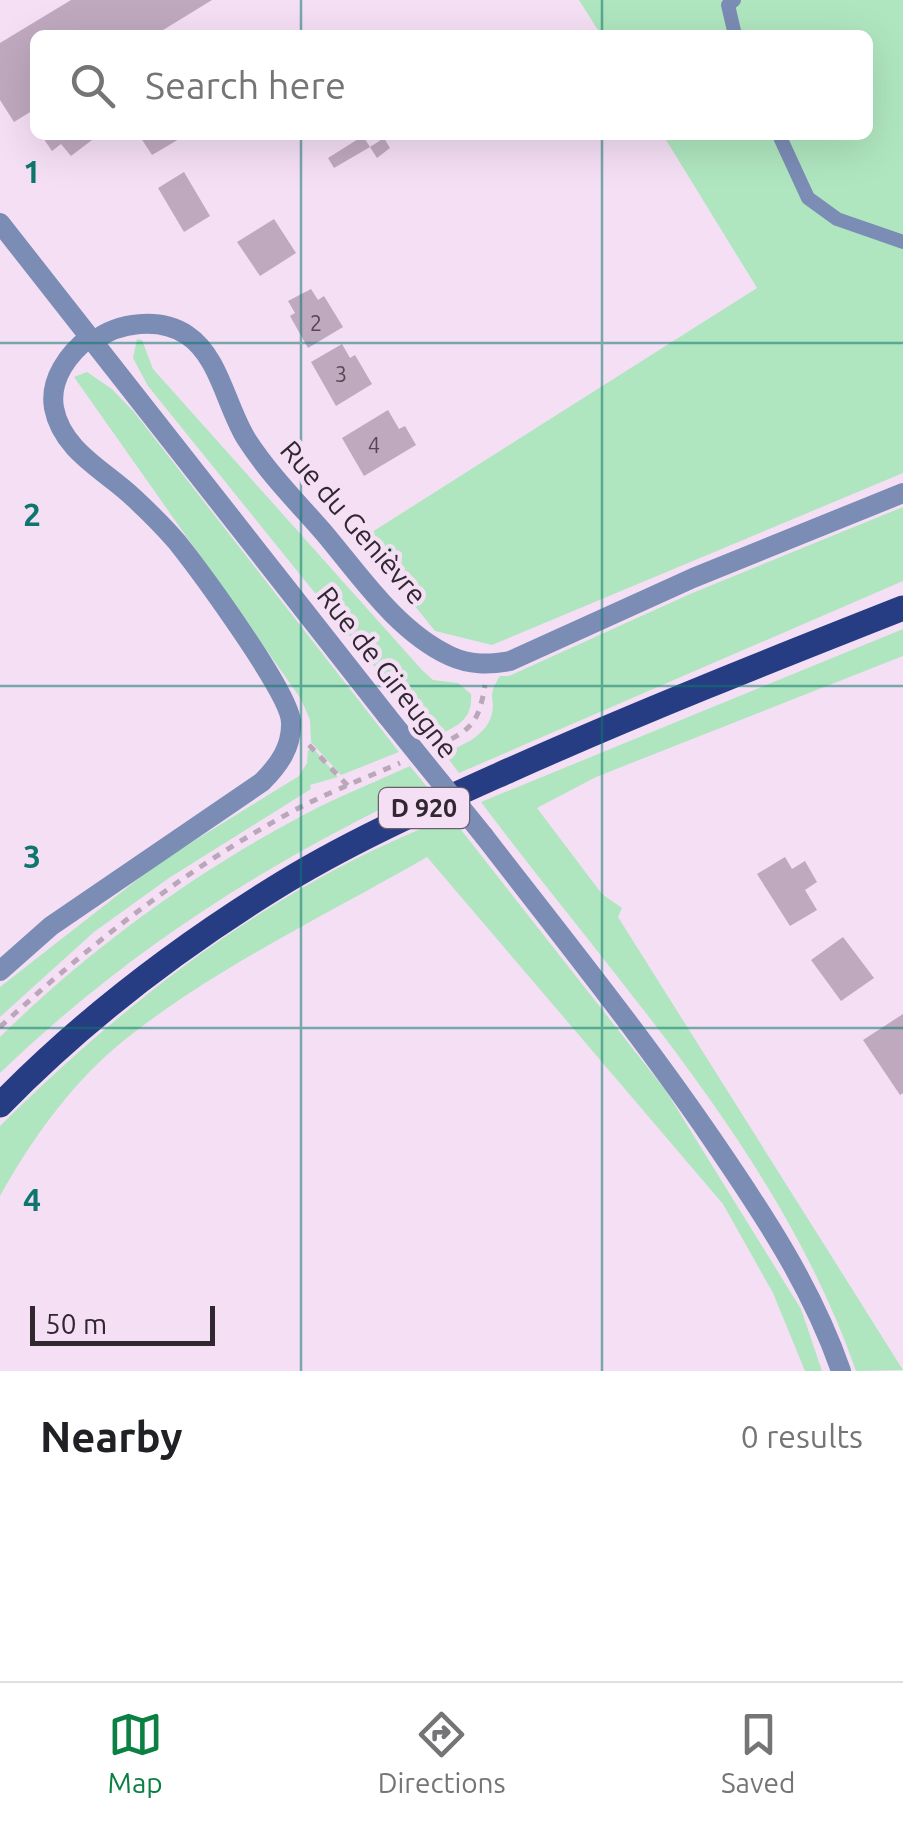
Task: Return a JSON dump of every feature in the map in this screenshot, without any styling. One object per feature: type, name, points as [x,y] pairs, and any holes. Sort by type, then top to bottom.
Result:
[{"type":"main road","name":"D 920","points":[[0,1104],[94,1018],[173,957],[275,888],[437,802],[630,717],[903,608]]},
{"type":"street","name":"Rue de Gireugne","points":[[0,222],[664,1069],[771,1224],[830,1340],[840,1371]]},
{"type":"street","name":"Rue du Genièvre","points":[[92,339],[111,330],[142,324],[168,325],[188,335],[203,349],[230,408],[266,466],[394,614],[435,648],[468,662],[488,665]]},
{"type":"street","points":[[0,971],[51,926],[262,782],[284,756],[290,733],[291,720],[280,690],[176,541],[132,495],[87,460],[62,426],[54,408],[64,362],[92,339]]},
{"type":"street","points":[[488,665],[510,661],[693,578],[903,493]]},
{"type":"lane","points":[[734,0],[728,6],[734,30]]},
{"type":"lane","points":[[781,140],[808,198],[837,219],[903,242]]},
{"type":"path","points":[[422,752],[453,739],[474,724],[480,714],[488,665]]},
{"type":"path","points":[[290,733],[320,754],[348,786]]},
{"type":"path","points":[[0,1027],[62,970],[152,901],[275,820],[407,759]]},
{"type":"green space","points":[[579,0],[903,0],[903,473],[492,645],[435,631],[361,539],[757,288],[666,140],[873,140],[873,30],[598,30]]},
{"type":"green space","points":[[137,339],[142,340],[153,369],[422,670],[433,680],[458,683],[471,694],[469,711],[461,722],[432,738],[148,386],[133,358]]},
{"type":"green space","points":[[87,372],[112,389],[134,412],[399,752],[341,775],[311,742],[310,720],[301,699],[74,377]]},
{"type":"green space","points":[[903,507],[903,581],[459,773],[444,753],[471,740],[488,724],[493,689],[500,676],[509,676],[690,594]]},
{"type":"green space","points":[[903,629],[903,656],[596,777],[537,808],[602,894],[622,908],[618,917],[903,1370],[856,1371],[824,1291],[740,1143],[691,1073],[481,802]]},
{"type":"green space","points":[[314,749],[338,777],[310,785],[311,789],[169,878],[94,932],[0,1017],[0,987],[160,862],[299,776],[307,763],[308,750]]},
{"type":"green space","points":[[410,766],[427,787],[312,845],[201,912],[97,988],[0,1073],[0,1037],[104,945],[258,840],[325,804]]},
{"type":"green space","points":[[451,817],[666,1091],[801,1309],[822,1371],[805,1371],[773,1293],[723,1204],[427,857],[227,969],[116,1047],[51,1117],[0,1196],[0,1126],[101,1033],[154,989],[267,909],[388,843]]},
{"type":"building","points":[[71,0],[212,0],[163,30],[30,30],[30,112],[14,122],[0,100],[0,43]]},
{"type":"building","points":[[44,140],[92,140],[71,156],[61,144],[52,151]]},
{"type":"building","points":[[142,140],[178,140],[152,155]]},
{"type":"building","points":[[357,140],[366,140],[370,147],[334,168],[328,158]]},
{"type":"building","points":[[385,140],[390,148],[377,158],[370,147]]},
{"type":"building","points":[[184,172],[210,216],[184,232],[158,188]]},
{"type":"building","points":[[274,219],[296,253],[260,276],[237,242]]},
{"type":"building","points":[[311,289],[318,300],[324,296],[343,327],[308,348],[290,316],[295,313],[288,301]]},
{"type":"building","points":[[342,344],[350,358],[355,355],[372,384],[336,406],[311,362]]},
{"type":"building","points":[[388,410],[399,429],[405,426],[416,445],[364,476],[342,438]]},
{"type":"building","points":[[785,857],[792,869],[805,861],[817,882],[805,890],[817,910],[790,926],[757,874]]},
{"type":"building","points":[[843,937],[874,978],[841,1001],[811,960]]},
{"type":"building","points":[[903,1014],[903,1093],[900,1095],[863,1040]]}]
